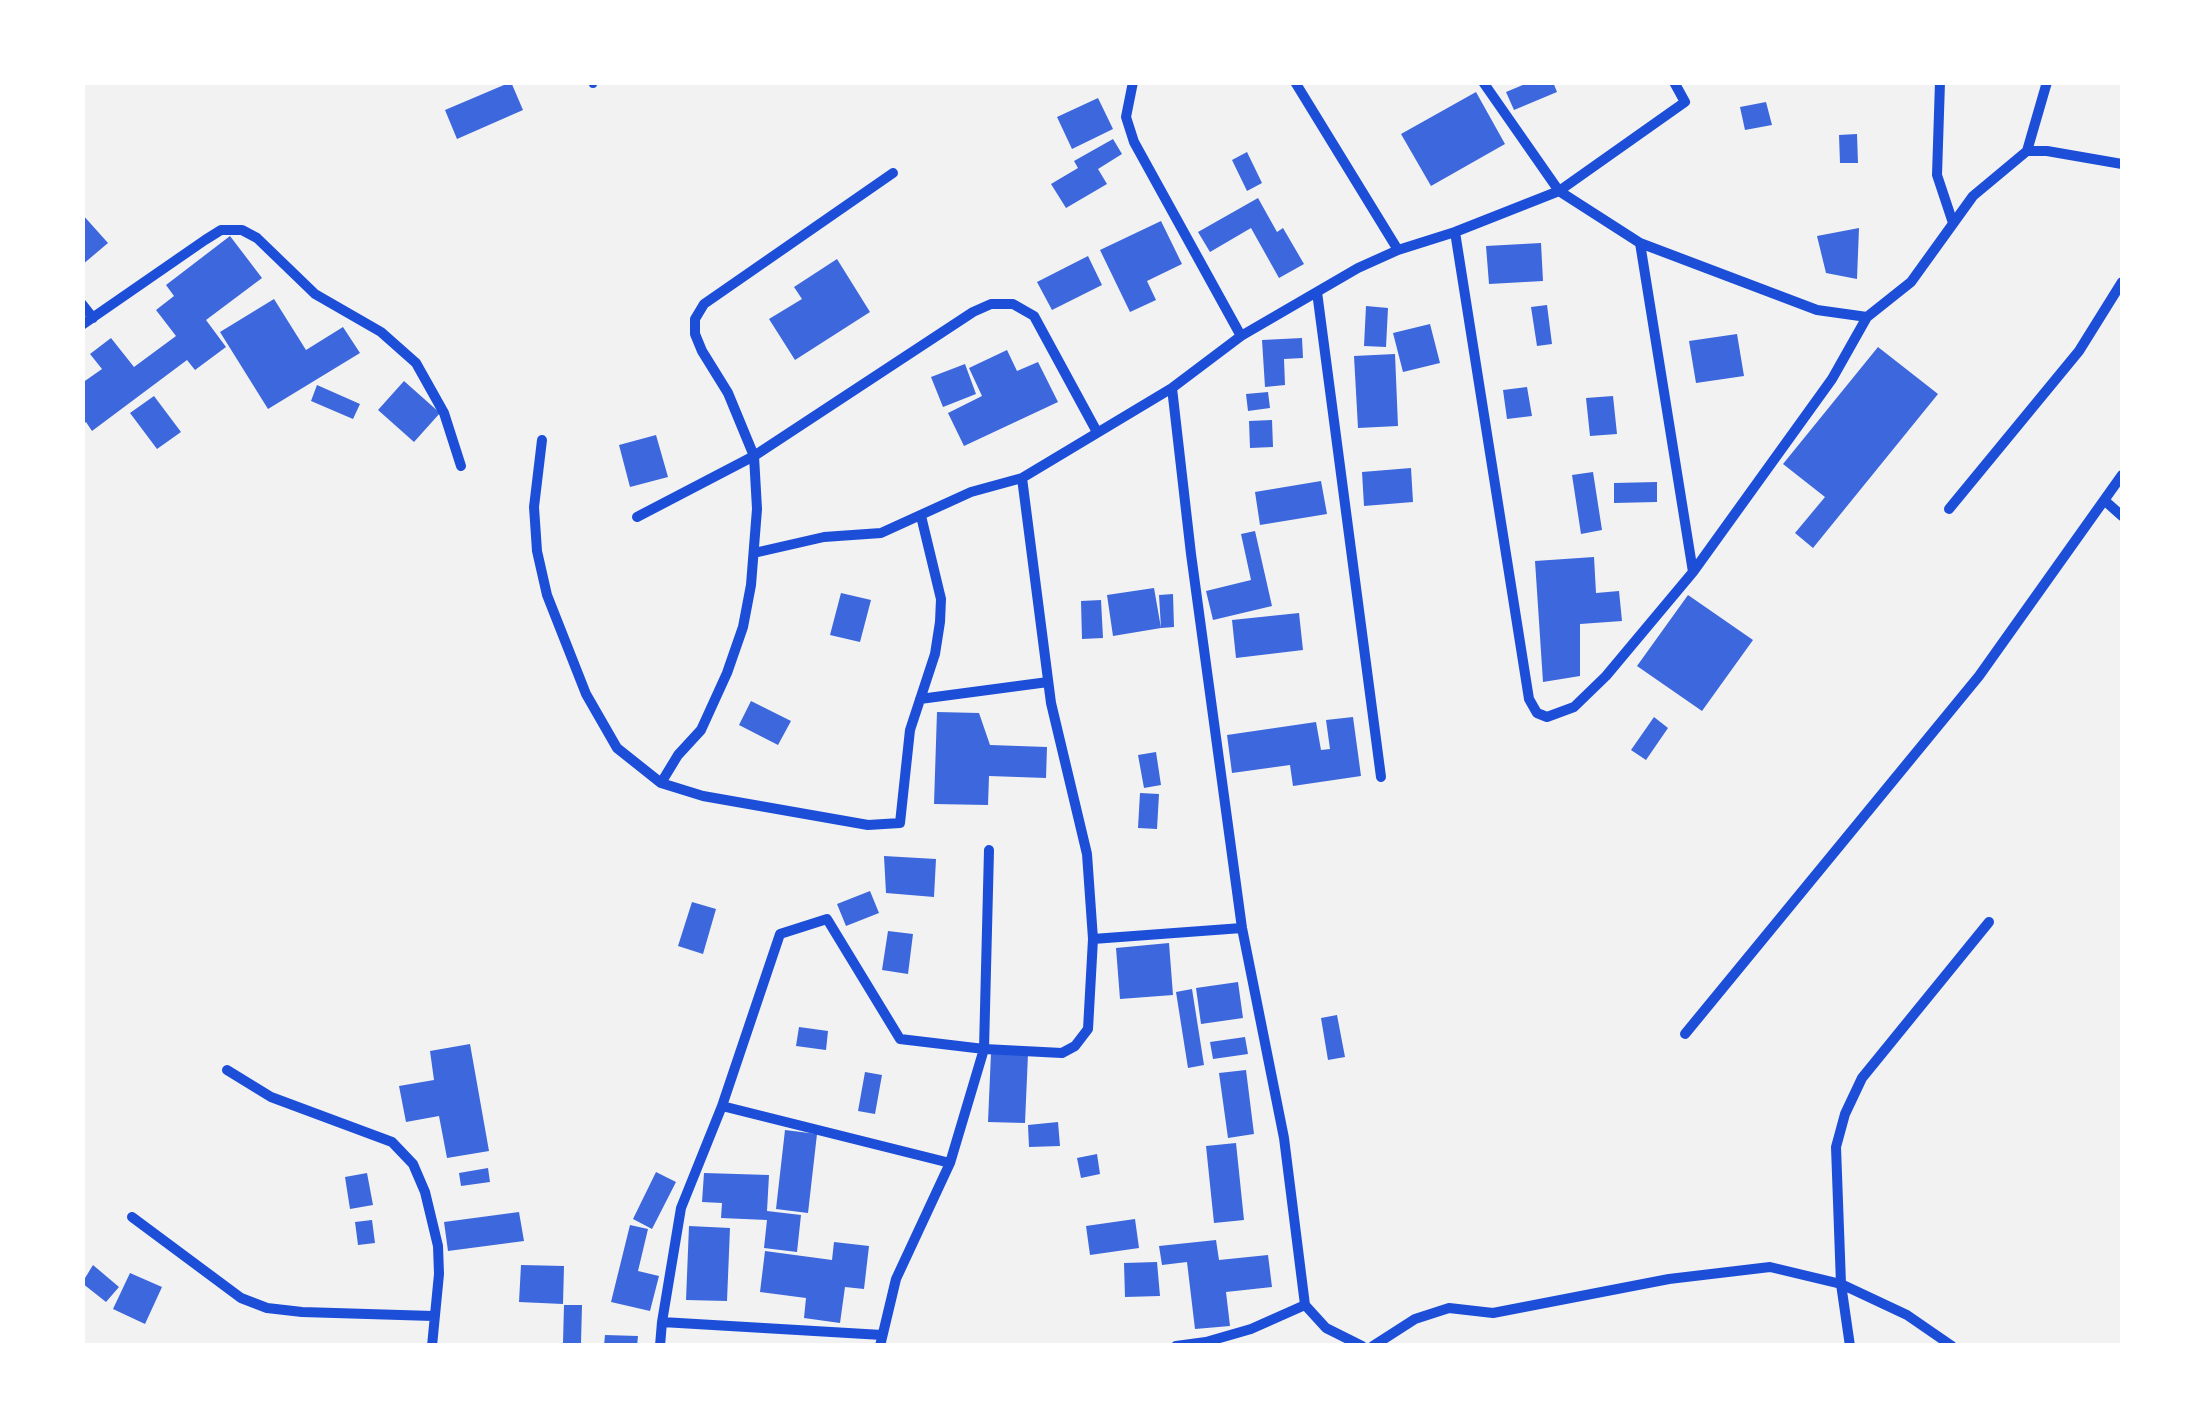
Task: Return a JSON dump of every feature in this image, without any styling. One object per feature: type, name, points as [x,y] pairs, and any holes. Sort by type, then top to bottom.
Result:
[{"type":"street","points":[[1133,82],[1126,116],[1134,142],[1241,336]]},
{"type":"street","points":[[1295,82],[1398,250]]},
{"type":"street","points":[[1483,82],[1559,192],[1640,242],[1816,310],[1868,317]]},
{"type":"street","points":[[754,553],[824,537],[881,533],[971,492],[1022,478],[1172,388],[1241,336],[1358,268],[1559,192],[1685,102],[1674,82]]},
{"type":"street","points":[[1940,82],[1937,175],[1953,224]]},
{"type":"street","points":[[1454,232],[1529,699],[1537,712],[1547,717],[1574,708],[1606,676],[1693,572],[1832,379],[1868,317],[1911,282],[1973,196],[2026,151],[2047,82]]},
{"type":"street","points":[[2026,151],[2122,164]]},
{"type":"street","points":[[660,783],[678,754],[700,730],[727,673],[743,627],[754,553],[754,456],[728,392],[694,334],[696,319],[704,304],[893,173]]},
{"type":"street","points":[[82,325],[222,230],[242,230],[257,238],[316,294],[380,332],[416,363],[444,413],[461,466]]},
{"type":"street","points":[[1640,242],[1693,572]]},
{"type":"street","points":[[1949,509],[2079,350],[2122,282]]},
{"type":"street","points":[[1317,292],[1381,777]]},
{"type":"street","points":[[82,304],[93,318]]},
{"type":"street","points":[[638,517],[754,456],[972,312],[991,304],[1013,304],[1034,316],[1097,432]]},
{"type":"street","points":[[1172,388],[1242,928],[1284,1138],[1305,1304],[1326,1328],[1362,1346]]},
{"type":"street","points":[[542,440],[534,507],[537,551],[547,596],[586,694],[618,748],[660,783],[777,810],[868,824],[900,824],[910,730],[935,654],[941,600],[921,516]]},
{"type":"street","points":[[1685,1034],[1979,676],[2122,475]]},
{"type":"street","points":[[660,1346],[682,1208],[722,1106],[780,934],[827,919],[900,1039],[1062,1053],[1076,1046],[1088,1029],[1093,939],[1087,854],[1048,682],[1022,478]]},
{"type":"street","points":[[2104,500],[2122,516]]},
{"type":"street","points":[[920,699],[1048,682]]},
{"type":"street","points":[[662,1322],[881,1340],[896,1279],[950,1163],[984,1049],[989,850]]},
{"type":"street","points":[[1850,1346],[1841,1284],[1836,1147],[1845,1114],[1862,1078],[1989,922]]},
{"type":"street","points":[[1093,939],[1242,928]]},
{"type":"street","points":[[227,1070],[271,1097],[392,1142],[413,1164],[425,1192],[438,1246],[432,1346]]},
{"type":"street","points":[[722,1106],[950,1163]]},
{"type":"street","points":[[132,1218],[242,1298],[268,1308],[433,1316]]},
{"type":"street","points":[[1374,1346],[1415,1318],[1449,1308],[1493,1313],[1668,1279],[1770,1267],[1841,1284],[1906,1314],[1952,1346]]},
{"type":"street","points":[[1176,1346],[1252,1329],[1305,1304]]},
{"type":"building","points":[[511,82],[523,110],[457,139],[445,110]]},
{"type":"building","points":[[1530,82],[1553,82],[1557,92],[1514,110],[1506,92]]},
{"type":"building","points":[[1476,92],[1505,144],[1431,186],[1401,134]]},
{"type":"building","points":[[1098,98],[1113,129],[1072,149],[1057,117]]},
{"type":"building","points":[[1766,102],[1772,125],[1745,130],[1740,107]]},
{"type":"building","points":[[1857,134],[1858,163],[1840,163],[1839,135]]},
{"type":"building","points":[[1113,139],[1122,154],[1098,169],[1107,184],[1066,208],[1051,184],[1078,168],[1074,161]]},
{"type":"building","points":[[1247,152],[1262,183],[1247,191],[1232,160]]},
{"type":"building","points":[[1258,198],[1277,232],[1283,228],[1304,264],[1279,278],[1251,228],[1210,252],[1198,232]]},
{"type":"building","points":[[82,214],[108,243],[82,265]]},
{"type":"building","points":[[1161,221],[1182,264],[1147,281],[1156,300],[1130,312],[1100,250]]},
{"type":"building","points":[[1859,228],[1857,279],[1826,273],[1817,236]]},
{"type":"building","points":[[230,236],[262,278],[206,320],[226,347],[195,370],[187,360],[92,431],[86,422],[82,425],[82,383],[102,369],[90,354],[111,338],[134,367],[176,336],[156,310],[174,296],[166,285]]},
{"type":"building","points":[[1541,243],[1543,281],[1489,284],[1486,246]]},
{"type":"building","points":[[1088,256],[1102,285],[1052,310],[1037,282]]},
{"type":"building","points":[[837,259],[870,312],[795,360],[769,319],[802,299],[794,287]]},
{"type":"building","points":[[274,299],[306,350],[343,327],[360,353],[268,409],[220,332]]},
{"type":"building","points":[[1547,305],[1552,344],[1537,346],[1531,307]]},
{"type":"building","points":[[1366,306],[1388,308],[1386,347],[1364,346]]},
{"type":"building","points":[[1430,324],[1440,363],[1403,372],[1393,333]]},
{"type":"building","points":[[1737,334],[1744,376],[1696,383],[1689,341]]},
{"type":"building","points":[[1302,338],[1303,358],[1284,359],[1285,385],[1265,387],[1262,340]]},
{"type":"building","points":[[1878,347],[1938,394],[1813,548],[1795,533],[1825,497],[1783,464]]},
{"type":"building","points":[[1007,350],[1017,371],[1038,362],[1058,402],[964,446],[948,413],[982,396],[969,368]]},
{"type":"building","points":[[1395,354],[1398,426],[1358,428],[1354,356]]},
{"type":"building","points":[[965,364],[976,394],[943,407],[931,377]]},
{"type":"building","points":[[404,381],[440,413],[414,442],[378,410]]},
{"type":"building","points":[[317,385],[360,404],[353,419],[311,401]]},
{"type":"building","points":[[1527,387],[1532,416],[1507,419],[1503,390]]},
{"type":"building","points":[[1268,392],[1270,408],[1248,411],[1246,394]]},
{"type":"building","points":[[154,396],[181,432],[157,449],[130,413]]},
{"type":"building","points":[[1613,396],[1617,434],[1590,436],[1586,398]]},
{"type":"building","points":[[1272,420],[1273,447],[1250,448],[1249,421]]},
{"type":"building","points":[[656,435],[668,477],[630,487],[619,445]]},
{"type":"building","points":[[1411,468],[1413,502],[1364,506],[1362,472]]},
{"type":"building","points":[[1593,472],[1602,530],[1581,534],[1572,475]]},
{"type":"building","points":[[1321,481],[1327,514],[1260,525],[1255,492]]},
{"type":"building","points":[[1657,482],[1657,502],[1614,503],[1614,483]]},
{"type":"building","points":[[1255,531],[1272,606],[1213,620],[1206,591],[1251,580],[1241,534]]},
{"type":"building","points":[[1594,557],[1596,593],[1619,591],[1622,621],[1580,624],[1580,676],[1543,682],[1535,561]]},
{"type":"building","points":[[1154,588],[1161,628],[1113,636],[1107,595]]},
{"type":"building","points":[[841,593],[871,600],[860,642],[830,635]]},
{"type":"building","points":[[1173,594],[1174,627],[1161,628],[1159,595]]},
{"type":"building","points":[[1688,595],[1753,640],[1702,711],[1637,666]]},
{"type":"building","points":[[1101,600],[1103,638],[1082,639],[1081,601]]},
{"type":"building","points":[[1299,613],[1303,650],[1236,658],[1232,620]]},
{"type":"building","points":[[751,701],[791,721],[778,745],[739,725]]},
{"type":"building","points":[[937,712],[979,713],[990,745],[1047,747],[1046,778],[989,776],[988,805],[934,804]]},
{"type":"building","points":[[1353,717],[1361,776],[1293,786],[1290,765],[1232,773],[1227,735],[1316,722],[1321,750],[1330,749],[1326,720]]},
{"type":"building","points":[[1654,717],[1668,728],[1646,760],[1631,750]]},
{"type":"building","points":[[1156,752],[1161,785],[1144,788],[1138,755]]},
{"type":"building","points":[[1140,793],[1159,794],[1157,829],[1138,828]]},
{"type":"building","points":[[884,856],[936,859],[934,897],[886,893]]},
{"type":"building","points":[[870,891],[879,913],[846,926],[837,904]]},
{"type":"building","points":[[692,902],[716,909],[703,954],[678,946]]},
{"type":"building","points":[[888,931],[913,934],[908,974],[882,970]]},
{"type":"building","points":[[1169,943],[1173,995],[1120,999],[1116,948]]},
{"type":"building","points":[[1238,982],[1243,1018],[1201,1024],[1196,988]]},
{"type":"building","points":[[1192,989],[1204,1065],[1188,1068],[1176,992]]},
{"type":"building","points":[[1337,1015],[1345,1057],[1328,1060],[1321,1018]]},
{"type":"building","points":[[799,1027],[828,1031],[826,1050],[796,1046]]},
{"type":"building","points":[[1245,1037],[1248,1054],[1213,1059],[1210,1042]]},
{"type":"building","points":[[470,1044],[489,1151],[447,1158],[439,1116],[406,1122],[399,1086],[434,1080],[430,1051]]},
{"type":"building","points":[[991,1053],[1028,1054],[1025,1123],[988,1122]]},
{"type":"building","points":[[1246,1070],[1254,1134],[1228,1138],[1219,1073]]},
{"type":"building","points":[[865,1072],[882,1075],[875,1114],[858,1111]]},
{"type":"building","points":[[1058,1122],[1060,1146],[1029,1147],[1028,1125]]},
{"type":"building","points":[[785,1130],[817,1134],[808,1213],[776,1209]]},
{"type":"building","points":[[1236,1143],[1244,1220],[1214,1223],[1206,1146]]},
{"type":"building","points":[[1097,1154],[1100,1174],[1081,1178],[1077,1158]]},
{"type":"building","points":[[488,1168],[490,1182],[461,1186],[459,1173]]},
{"type":"building","points":[[656,1172],[676,1182],[652,1229],[633,1219]]},
{"type":"building","points":[[367,1173],[373,1205],[350,1209],[345,1177]]},
{"type":"building","points":[[704,1173],[769,1175],[767,1211],[801,1215],[797,1252],[764,1248],[767,1220],[721,1218],[722,1203],[702,1202]]},
{"type":"building","points":[[519,1212],[524,1241],[448,1251],[444,1222]]},
{"type":"building","points":[[1135,1219],[1139,1248],[1090,1255],[1086,1226]]},
{"type":"building","points":[[372,1220],[375,1243],[358,1245],[355,1222]]},
{"type":"building","points":[[630,1225],[648,1229],[638,1271],[659,1276],[650,1311],[611,1302]]},
{"type":"building","points":[[689,1226],[730,1228],[727,1301],[686,1300]]},
{"type":"building","points":[[1216,1240],[1219,1260],[1268,1255],[1272,1287],[1226,1292],[1230,1326],[1195,1329],[1187,1262],[1162,1265],[1159,1246]]},
{"type":"building","points":[[834,1242],[869,1246],[864,1289],[845,1287],[840,1323],[804,1318],[806,1298],[760,1292],[765,1251],[832,1260]]},
{"type":"building","points":[[1157,1262],[1160,1296],[1125,1297],[1124,1263]]},
{"type":"building","points":[[93,1265],[119,1287],[106,1302],[82,1283]]},
{"type":"building","points":[[521,1265],[564,1266],[563,1304],[519,1302]]},
{"type":"building","points":[[130,1273],[162,1287],[145,1324],[113,1309]]},
{"type":"building","points":[[564,1305],[582,1305],[581,1343],[563,1343]]},
{"type":"building","points":[[605,1335],[638,1336],[637,1346],[604,1346]]}]
